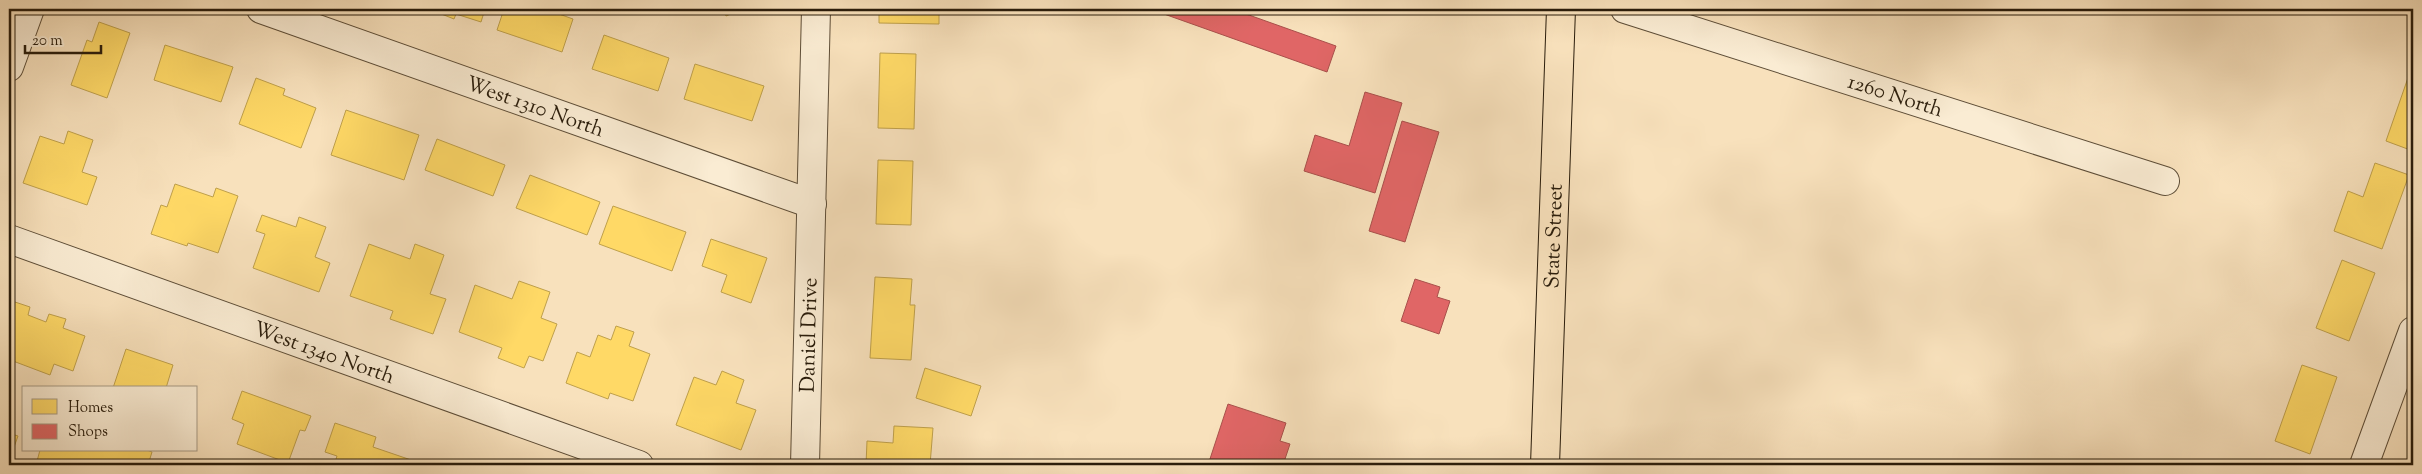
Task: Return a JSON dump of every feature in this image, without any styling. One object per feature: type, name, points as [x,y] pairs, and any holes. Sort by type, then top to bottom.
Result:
[{"type":"main road","name":"State Street","points":[[1545,465],[1561,9]]},
{"type":"street","points":[[9,67],[30,9]]},
{"type":"street","name":"West 1310 North","points":[[260,9],[812,204]]},
{"type":"street","name":"Daniel Drive","points":[[805,465],[816,9]]},
{"type":"street","name":"1260 North","points":[[1625,9],[2165,181]]},
{"type":"street","name":"West 1340 North","points":[[9,239],[639,465]]},
{"type":"street","points":[[2364,465],[2413,331]]},
{"type":"building: Homes","points":[[429,9],[485,9],[481,22],[456,14],[454,19]]},
{"type":"building: Homes","points":[[504,9],[545,9],[573,19],[562,52],[497,30]]},
{"type":"building: Homes","points":[[723,9],[743,9],[726,16]]},
{"type":"building: Homes","points":[[879,9],[939,9],[939,24],[879,23]]},
{"type":"building: Homes","points":[[99,22],[130,33],[107,98],[71,85],[87,40],[92,42]]},
{"type":"building: Homes","points":[[604,35],[669,58],[658,91],[592,69]]},
{"type":"building: Homes","points":[[165,45],[233,67],[221,102],[154,80]]},
{"type":"building: Homes","points":[[880,53],[916,54],[914,129],[878,128]]},
{"type":"building: Homes","points":[[695,64],[764,86],[752,121],[684,99]]},
{"type":"building: Homes","points":[[2410,72],[2413,73],[2413,151],[2386,141]]},
{"type":"building: Homes","points":[[256,78],[285,89],[283,95],[316,108],[301,148],[239,124]]},
{"type":"building: Homes","points":[[346,110],[419,135],[404,180],[331,155]]},
{"type":"building: Homes","points":[[68,131],[93,140],[82,172],[97,177],[87,205],[23,183],[40,136],[64,144]]},
{"type":"building: Homes","points":[[437,139],[505,165],[493,196],[425,170]]},
{"type":"building: Homes","points":[[878,160],[913,161],[911,225],[876,224]]},
{"type":"building: Homes","points":[[2375,163],[2409,175],[2382,249],[2334,231],[2348,191],[2363,197]]},
{"type":"building: Homes","points":[[530,175],[600,202],[587,235],[516,208]]},
{"type":"building: Homes","points":[[175,184],[213,197],[216,188],[238,196],[218,253],[188,243],[187,246],[151,234],[161,205],[167,207]]},
{"type":"building: Homes","points":[[613,206],[686,232],[672,271],[599,244]]},
{"type":"building: Homes","points":[[262,215],[296,227],[299,217],[326,227],[315,257],[330,263],[319,292],[253,268],[265,234],[256,231]]},
{"type":"building: Homes","points":[[711,239],[767,258],[751,303],[721,292],[727,275],[702,266]]},
{"type":"building: Homes","points":[[369,244],[410,259],[415,244],[444,255],[430,294],[446,299],[433,334],[390,319],[393,311],[350,296]]},
{"type":"building: Homes","points":[[2342,260],[2375,273],[2349,341],[2316,328]]},
{"type":"building: Homes","points":[[875,277],[912,279],[910,305],[915,305],[911,360],[870,358]]},
{"type":"building: Homes","points":[[519,281],[550,292],[541,318],[557,324],[543,361],[529,356],[524,368],[498,358],[502,348],[459,332],[475,285],[512,299]]},
{"type":"building: Homes","points":[[9,300],[30,307],[28,315],[46,322],[49,314],[66,319],[63,328],[85,336],[73,371],[54,364],[50,375],[13,361],[12,364],[9,363]]},
{"type":"building: Homes","points":[[616,326],[634,332],[629,346],[650,354],[633,401],[610,393],[608,399],[566,383],[577,352],[590,357],[598,335],[611,340]]},
{"type":"building: Homes","points":[[126,349],[173,365],[167,386],[114,386]]},
{"type":"building: Homes","points":[[2302,365],[2337,377],[2310,454],[2275,441]]},
{"type":"building: Homes","points":[[925,368],[981,386],[971,416],[916,398]]},
{"type":"building: Homes","points":[[722,371],[744,380],[736,403],[756,410],[741,450],[676,425],[694,377],[716,385]]},
{"type":"building: Homes","points":[[242,391],[311,416],[305,431],[300,430],[288,463],[237,444],[244,424],[232,419]]},
{"type":"building: Homes","points":[[335,423],[376,437],[373,447],[417,462],[416,465],[334,465],[337,456],[325,452]]},
{"type":"building: Homes","points":[[894,426],[933,428],[930,465],[866,465],[867,441],[893,443]]},
{"type":"building: Homes","points":[[9,433],[18,436],[9,461]]},
{"type":"building: Homes","points":[[39,452],[152,452],[148,465],[36,465]]},
{"type":"building: Shops","points":[[1150,9],[1232,9],[1336,46],[1327,72]]},
{"type":"building: Shops","points":[[1365,92],[1402,103],[1375,193],[1304,171],[1315,135],[1349,146]]},
{"type":"building: Shops","points":[[1402,121],[1439,132],[1405,242],[1369,231]]},
{"type":"building: Shops","points":[[1415,279],[1440,287],[1437,297],[1450,301],[1439,334],[1401,321]]},
{"type":"building: Shops","points":[[1228,404],[1286,423],[1280,441],[1290,444],[1283,465],[1208,465]]}]
